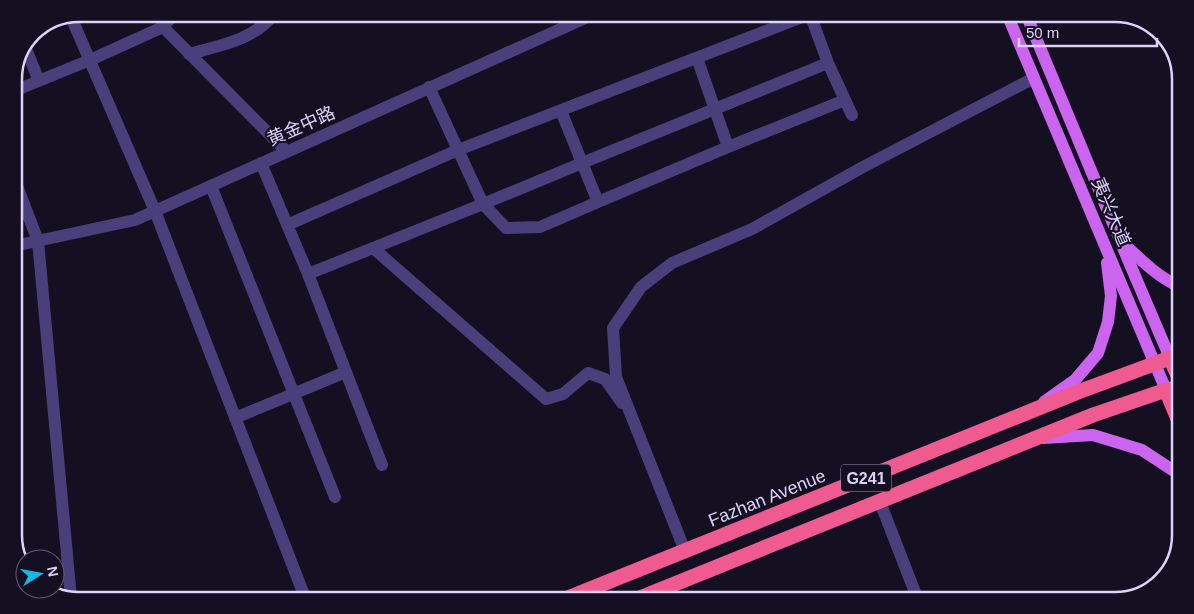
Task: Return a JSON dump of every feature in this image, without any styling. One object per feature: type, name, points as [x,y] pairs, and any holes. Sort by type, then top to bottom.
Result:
[{"type":"highway","name":"Fazhan Avenue","points":[[582,592],[1028,412],[1172,357]]},
{"type":"highway","name":"夷兴大道","points":[[1166,390],[1172,404]]},
{"type":"highway","name":"G241","points":[[655,592],[1094,415],[1166,390]]},
{"type":"main road","name":"夷兴大道","points":[[1011,23],[1166,390]]},
{"type":"main road","name":"夷兴大道","points":[[1030,23],[1129,262],[1172,349]]},
{"type":"main road","points":[[1121,241],[1149,267],[1171,283]]},
{"type":"main road","points":[[1028,412],[1074,380],[1098,353],[1108,322],[1111,296],[1106,249]]},
{"type":"main road","points":[[1166,390],[1172,388]]},
{"type":"main road","points":[[1035,439],[1093,435],[1142,450],[1172,470]]},
{"type":"street","points":[[74,23],[155,211],[303,592]]},
{"type":"street","points":[[23,87],[90,60],[163,27],[166,23]]},
{"type":"street","points":[[189,54],[234,42],[253,32],[264,23]]},
{"type":"street","name":"黄金中路","points":[[23,244],[135,220],[574,23]]},
{"type":"street","points":[[288,225],[458,150],[787,23]]},
{"type":"street","points":[[813,23],[828,62],[852,115]]},
{"type":"street","points":[[163,27],[287,152]]},
{"type":"street","points":[[28,54],[38,81]]},
{"type":"street","points":[[697,58],[728,147]]},
{"type":"street","points":[[308,274],[828,62]]},
{"type":"street","points":[[685,551],[616,377],[613,328],[641,286],[672,263],[752,229],[863,167],[1034,78]]},
{"type":"street","points":[[429,87],[483,204],[506,228],[540,227],[728,147],[845,100]]},
{"type":"street","points":[[562,111],[598,202]]},
{"type":"street","points":[[261,163],[308,274],[382,465]]},
{"type":"street","points":[[211,186],[335,497]]},
{"type":"street","points":[[23,202],[38,241],[70,591]]},
{"type":"street","points":[[373,248],[546,400],[563,394],[588,373],[605,379],[632,417]]},
{"type":"street","points":[[235,418],[346,372]]},
{"type":"street","points":[[880,502],[915,592]]}]
